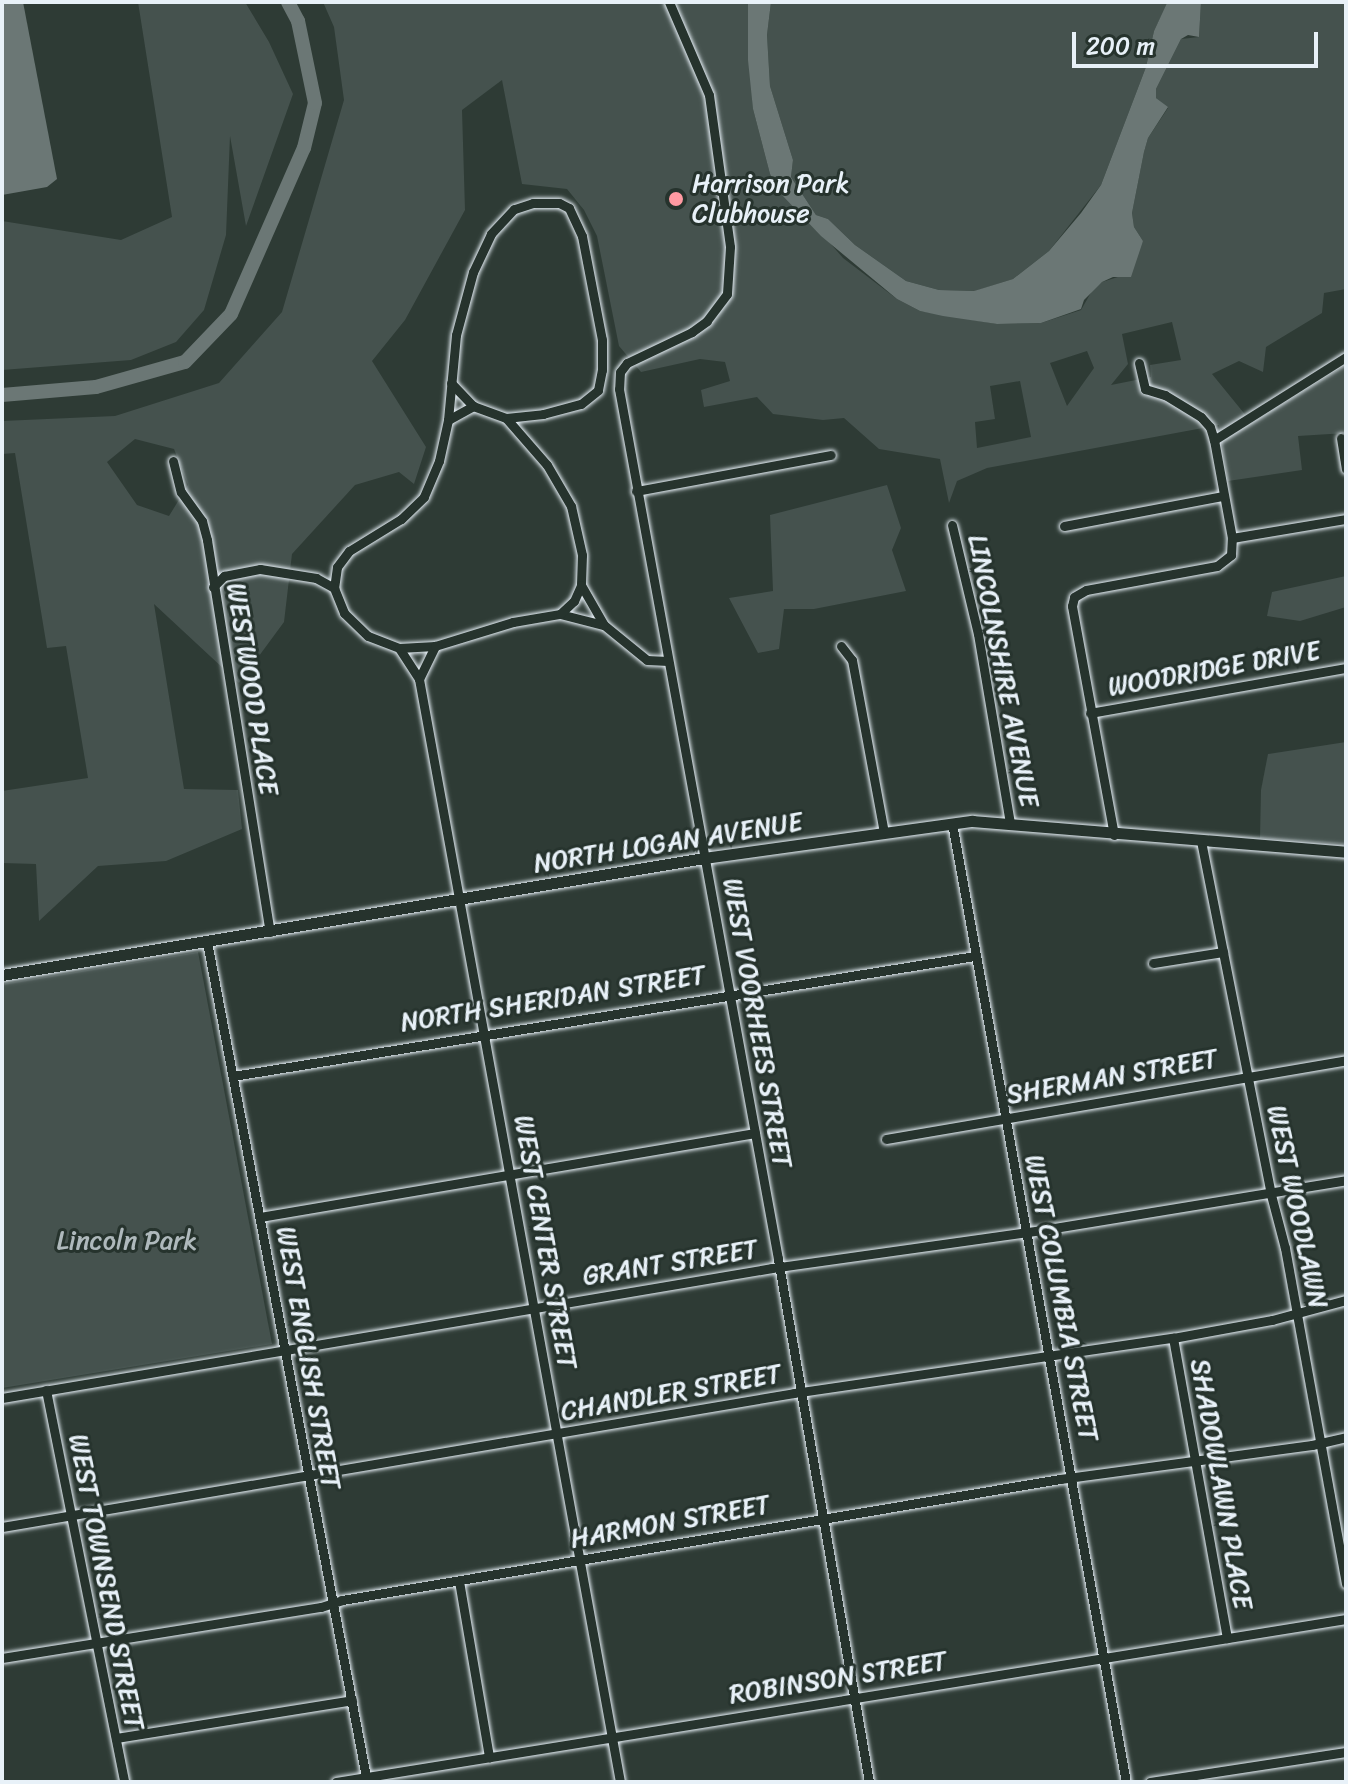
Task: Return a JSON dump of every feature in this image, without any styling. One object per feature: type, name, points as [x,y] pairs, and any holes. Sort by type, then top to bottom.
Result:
[{"type":"street","name":"WEST VOORHEES STREET","points":[[669,2],[709,95],[730,247],[727,294],[707,321],[692,332],[627,363],[620,372],[619,389],[755,1133],[869,1782]]},
{"type":"street","points":[[316,578],[337,567],[349,551],[401,519],[424,497],[439,461],[448,420],[451,383],[456,335],[473,272],[491,234],[514,209],[548,202],[569,208],[582,236],[602,340],[598,390],[581,404],[543,414],[506,418],[473,406],[451,383]]},
{"type":"street","points":[[1214,440],[1346,357]]},
{"type":"street","points":[[1114,835],[1072,606],[1077,594],[1217,566],[1231,555],[1232,538],[1210,427],[1201,417],[1165,395],[1145,389],[1139,363]]},
{"type":"street","points":[[448,420],[473,406]]},
{"type":"street","points":[[506,418],[547,465],[571,506],[582,555],[581,585],[574,601],[560,614]]},
{"type":"street","points":[[1341,438],[1346,469]]},
{"type":"street","points":[[636,491],[831,455]]},
{"type":"street","name":"WESTWOOD PLACE","points":[[173,461],[181,492],[202,521],[270,932]]},
{"type":"street","points":[[1064,526],[1223,496]]},
{"type":"street","points":[[1232,538],[1346,519]]},
{"type":"street","name":"LINCOLNSHIRE AVENUE","points":[[952,525],[978,634],[1010,824]]},
{"type":"street","points":[[337,567],[334,588],[344,613],[368,636],[399,648],[435,646],[513,622],[560,614],[604,625]]},
{"type":"street","points":[[213,587],[224,576],[260,569],[316,578],[334,588]]},
{"type":"street","points":[[581,585],[604,625],[647,660],[668,661]]},
{"type":"street","points":[[419,679],[435,646]]},
{"type":"street","points":[[841,646],[852,660],[884,833]]},
{"type":"street","points":[[399,648],[419,679]]},
{"type":"street","name":"WOODRIDGE DRIVE","points":[[1090,713],[1346,668]]},
{"type":"street","name":"WEST CENTER STREET","points":[[419,679],[620,1782]]},
{"type":"street","name":"NORTH LOGAN AVENUE","points":[[2,975],[704,858],[952,823],[1010,824],[1346,852]]},
{"type":"street","name":"WEST COLUMBIA STREET","points":[[952,823],[1106,1658],[1126,1782]]},
{"type":"street","name":"WEST WOODLAWN","points":[[1201,841],[1270,1191],[1298,1314],[1346,1584]]},
{"type":"street","name":"WEST ENGLISH STREET","points":[[207,942],[367,1780]]},
{"type":"street","points":[[1153,963],[1223,952]]},
{"type":"street","name":"NORTH SHERIDAN STREET","points":[[233,1076],[975,956]]},
{"type":"street","name":"SHERMAN STREET","points":[[886,1139],[1346,1060]]},
{"type":"street","points":[[260,1217],[755,1133]]},
{"type":"street","name":"GRANT STREET","points":[[2,1398],[779,1267],[1027,1232],[1346,1180]]},
{"type":"street","name":"CHANDLER STREET","points":[[2,1527],[800,1393],[1173,1338],[1298,1314],[1346,1300]]},
{"type":"street","name":"SHADOWLAWN PLACE","points":[[1173,1338],[1227,1638]]},
{"type":"street","name":"WEST TOWNSEND STREET","points":[[46,1390],[124,1782]]},
{"type":"street","name":"HARMON STREET","points":[[2,1658],[1072,1478],[1346,1437]]},
{"type":"street","points":[[459,1581],[489,1757]]},
{"type":"street","name":"ROBINSON STREET","points":[[336,1782],[367,1780],[489,1757],[1346,1619]]},
{"type":"street","points":[[116,1738],[352,1700]]},
{"type":"street","points":[[1150,1782],[1346,1752]]},
{"type":"green space","points":[[138,2],[245,2],[269,42],[293,94],[246,226],[230,136],[226,235],[204,310],[176,342],[131,360],[2,370],[2,221],[121,240],[172,217]]},
{"type":"green space","points":[[323,2],[748,2],[753,109],[770,174],[843,258],[897,299],[920,311],[997,324],[1041,323],[1081,310],[1093,289],[1102,282],[1121,276],[1143,241],[1134,227],[1132,213],[1148,138],[1168,108],[1156,98],[1156,89],[1181,39],[1199,37],[1201,2],[1346,2],[1346,289],[1324,293],[1322,313],[1266,347],[1263,372],[1239,361],[1212,374],[1252,423],[1346,365],[1346,433],[1298,436],[1302,470],[1228,481],[1219,425],[987,468],[957,481],[949,503],[940,459],[879,449],[844,418],[823,420],[773,414],[757,397],[704,407],[701,390],[730,381],[725,362],[700,359],[641,372],[619,346],[597,236],[584,210],[567,189],[522,184],[502,80],[462,110],[465,210],[405,320],[372,361],[426,447],[414,484],[399,472],[355,485],[292,554],[284,622],[239,683],[154,604],[184,789],[238,790],[242,829],[166,861],[98,866],[39,921],[36,864],[2,863],[2,791],[88,778],[66,646],[47,648],[15,453],[2,454],[2,421],[115,416],[219,383],[282,312],[344,100],[334,27]],"holes":[[[1172,322],[1181,360],[1150,365],[1151,377],[1111,385],[1128,364],[1122,334]],[[1087,351],[1094,368],[1067,406],[1050,363]],[[1020,381],[1031,437],[977,448],[975,422],[995,419],[990,386]],[[135,439],[174,449],[188,485],[169,516],[137,505],[107,462]]]},
{"type":"green space","points":[[771,2],[1168,2],[1154,31],[1146,67],[1101,185],[1049,251],[1013,279],[975,291],[939,290],[906,281],[855,245],[828,219],[816,215],[791,177],[793,160],[770,86],[767,35]]},
{"type":"green space","points":[[887,485],[901,528],[892,550],[906,591],[814,609],[784,609],[779,649],[758,653],[729,598],[773,591],[770,515]]},
{"type":"green space","points":[[1346,576],[1346,607],[1300,621],[1267,616],[1272,592]]},
{"type":"green space","points":[[1346,742],[1346,844],[1260,838],[1261,790],[1268,754]]},
{"type":"green space","name":"Lincoln Park","points":[[198,952],[272,1344],[2,1388],[2,984]]},
{"type":"shaded area","points":[[2,2],[23,2],[57,179],[47,187],[2,195]]},
{"type":"shaded area","points":[[748,2],[771,2],[767,35],[770,86],[793,160],[791,177],[816,215],[828,219],[855,245],[906,281],[939,290],[974,291],[1013,279],[1049,251],[1081,213],[1101,185],[1146,67],[1154,31],[1167,3],[1201,2],[1199,37],[1188,35],[1181,39],[1156,89],[1156,98],[1168,107],[1148,138],[1144,152],[1132,213],[1134,227],[1143,241],[1131,277],[1113,277],[1102,282],[1084,300],[1081,309],[1041,323],[997,324],[943,316],[920,311],[897,299],[821,236],[782,195],[770,174],[753,109],[748,60]]},
{"type":"waterway","points":[[2,395],[96,387],[185,362],[231,314],[304,148],[315,103],[298,21],[288,2]]},
{"type":"place","name":"Harrison Park Clubhouse","points":[[676,199]]}]
